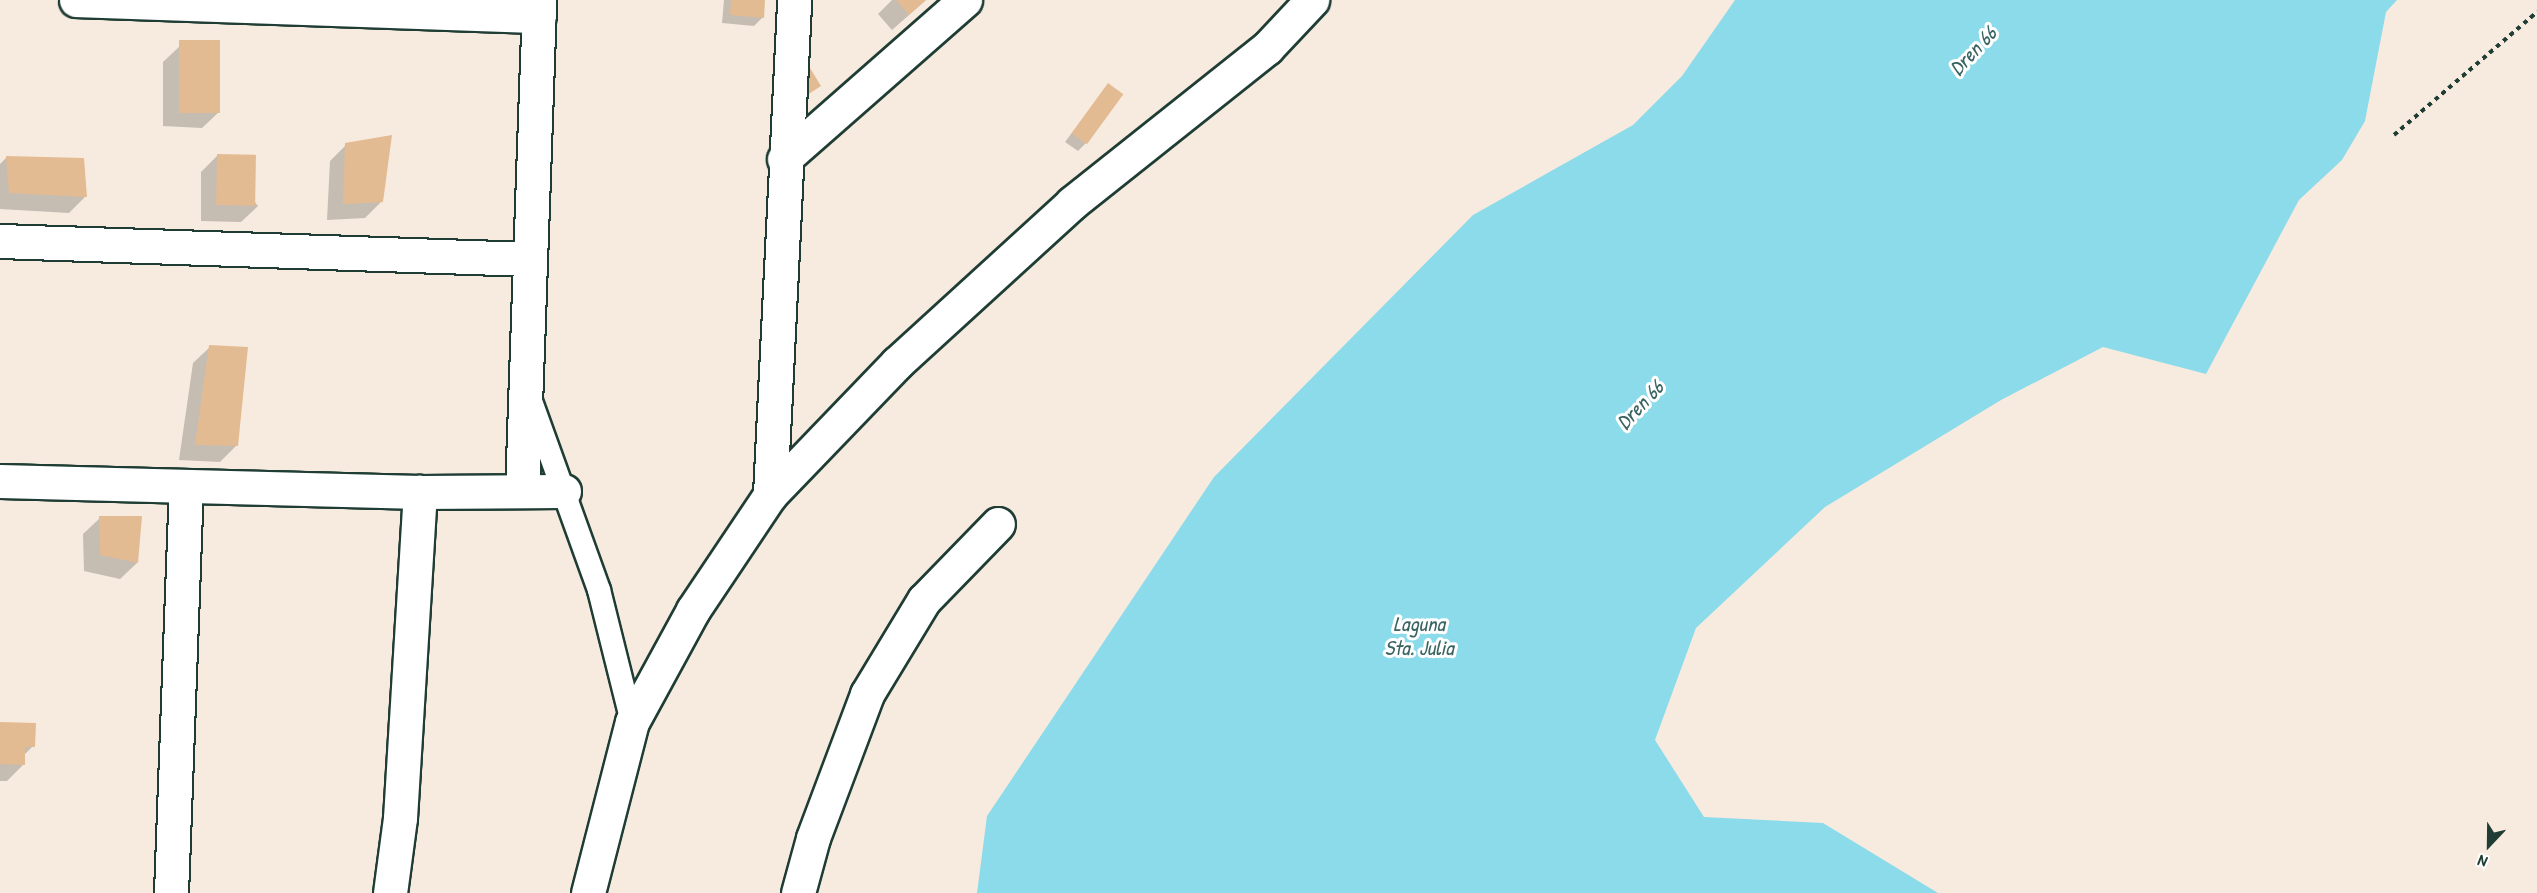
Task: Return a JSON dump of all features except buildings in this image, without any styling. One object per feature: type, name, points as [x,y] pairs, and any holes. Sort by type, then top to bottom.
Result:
[{"type":"street","points":[[76,0],[539,8],[524,382],[522,491]]},
{"type":"street","points":[[770,495],[784,159],[794,0]]},
{"type":"street","points":[[784,159],[965,0]]},
{"type":"street","points":[[588,893],[632,722],[693,610],[770,495],[897,363],[984,283],[1072,203],[1267,48],[1312,0]]},
{"type":"street","points":[[0,241],[529,259]]},
{"type":"street","points":[[0,481],[420,492],[564,491]]},
{"type":"street","points":[[171,893],[186,486]]},
{"type":"street","points":[[390,893],[400,818],[420,492]]},
{"type":"street","points":[[798,893],[821,816],[867,694],[924,600],[998,524]]},
{"type":"lane","points":[[524,382],[599,590],[632,722]]},
{"type":"path","points":[[2394,135],[2537,12]]},
{"type":"water","name":"Laguna Sta. Julia","points":[[1735,0],[2397,0],[2386,12],[2365,121],[2342,160],[2299,200],[2206,374],[2103,347],[2001,400],[1825,507],[1696,628],[1655,740],[1704,817],[1823,823],[1938,893],[977,893],[987,816],[1214,477],[1473,215],[1633,125],[1682,76]]},
{"type":"water label","name":"Dren 66","points":[[1973,51]]},
{"type":"water label","name":"Dren 66","points":[[1640,405]]}]
